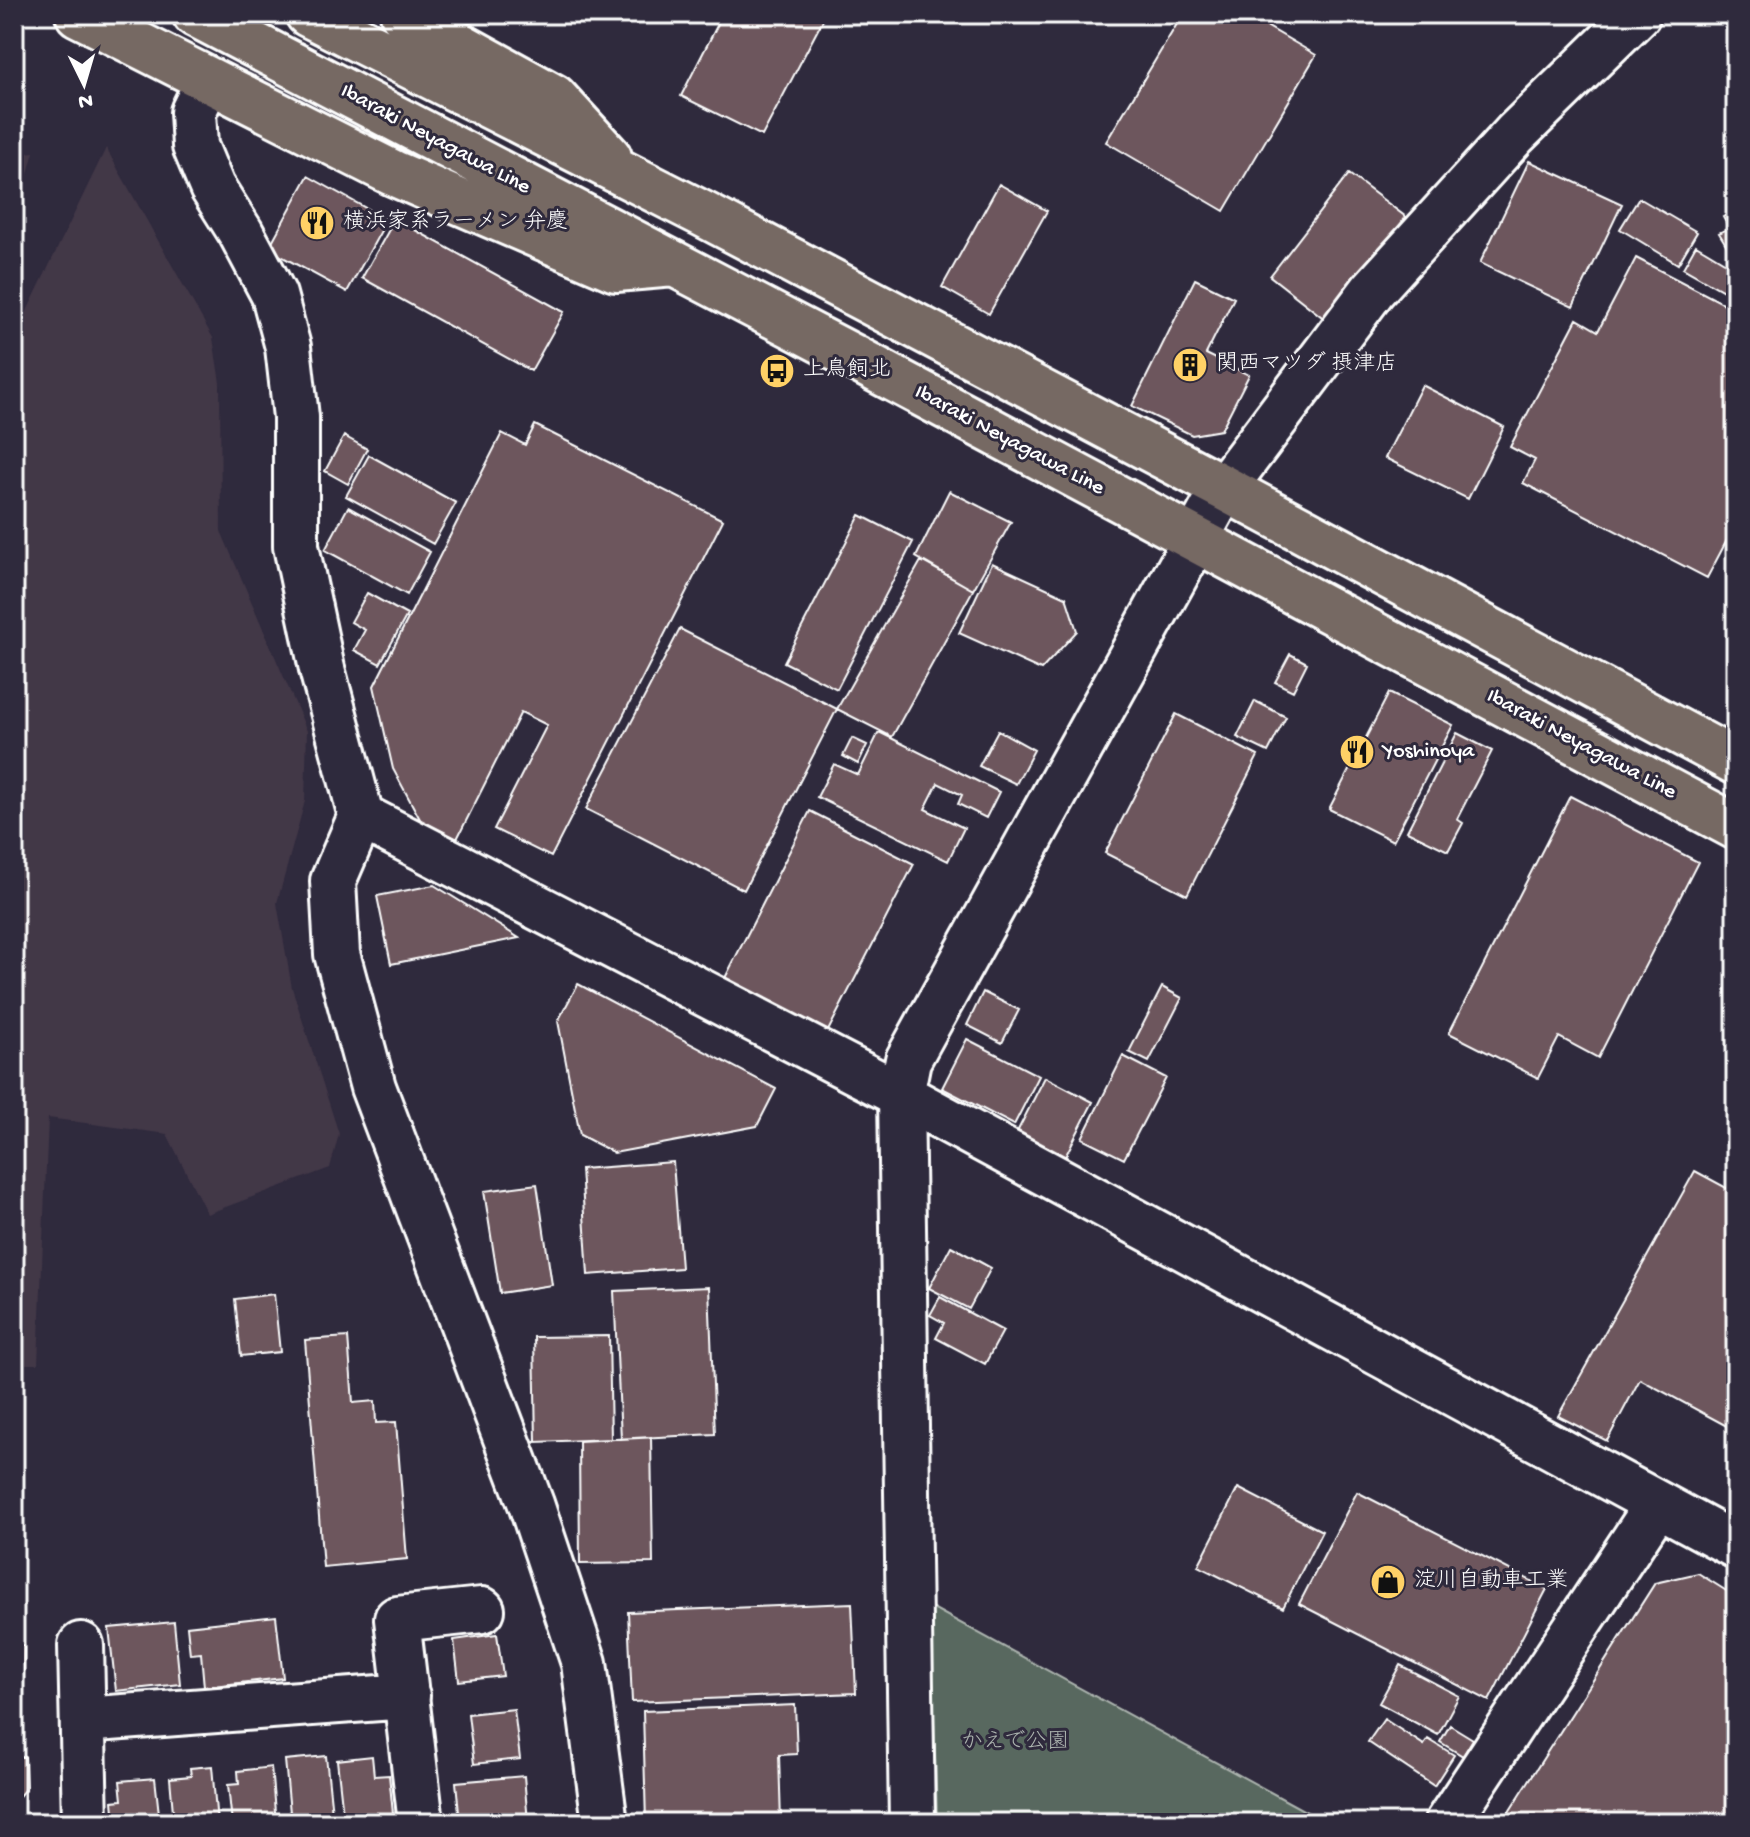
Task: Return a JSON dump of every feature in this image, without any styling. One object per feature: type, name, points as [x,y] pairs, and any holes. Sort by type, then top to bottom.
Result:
[{"type":"main road","points":[[78,14],[393,173],[616,269],[674,264]]},
{"type":"main road","name":"Ibaraki Neyagawa Line","points":[[195,14],[851,356],[1736,827]]},
{"type":"main road","points":[[308,14],[703,214],[1736,762]]},
{"type":"main road","points":[[403,14],[554,97],[627,178]]},
{"type":"street","points":[[912,1823],[901,1095],[908,1060],[1224,488],[1373,290],[1515,134],[1638,14]]},
{"type":"street","points":[[208,81],[193,112],[195,146],[212,187],[274,295],[288,347],[296,417],[296,546],[322,669],[361,816],[333,881],[337,954],[373,1087],[531,1504],[584,1663],[605,1823]]},
{"type":"street","points":[[361,816],[901,1095],[1736,1546]]},
{"type":"street","points":[[1447,1823],[1657,1505]]},
{"type":"street","points":[[421,1823],[397,1619],[482,1610]]},
{"type":"street","points":[[81,1645],[85,1823]]},
{"type":"street","points":[[83,1720],[407,1696]]},
{"type":"shaded area","points":[[106,148],[213,338],[220,383],[221,531],[307,731],[305,801],[277,903],[292,988],[339,1134],[330,1168],[207,1214],[167,1134],[48,1118],[38,1364],[14,1364],[14,338]]},
{"type":"shaded area","points":[[34,152],[14,224],[14,154]]},
{"type":"green space","name":"かえで公園","points":[[931,1607],[1327,1823],[937,1823]]},
{"type":"building","points":[[723,14],[826,14],[762,136],[681,96]]},
{"type":"building","points":[[1183,14],[1246,14],[1316,55],[1224,211],[1106,142]]},
{"type":"building","points":[[1529,161],[1622,204],[1573,307],[1480,263]]},
{"type":"building","points":[[1349,174],[1406,217],[1326,320],[1270,276]]},
{"type":"building","points":[[308,176],[387,220],[347,292],[268,249]]},
{"type":"building","points":[[999,184],[1047,211],[989,314],[942,287]]},
{"type":"building","points":[[1639,198],[1697,232],[1678,264],[1620,229]]},
{"type":"building","points":[[1736,209],[1736,261],[1719,233],[1729,228],[1723,217]]},
{"type":"building","points":[[395,219],[564,312],[531,371],[362,278]]},
{"type":"building","points":[[1696,245],[1736,269],[1736,298],[1683,268]]},
{"type":"building","points":[[1636,258],[1736,310],[1736,523],[1707,578],[1523,483],[1535,460],[1510,447],[1577,319],[1598,331]]},
{"type":"building","name":"関西マツダ 摂津店","points":[[1195,279],[1234,298],[1206,354],[1249,375],[1221,430],[1192,435],[1132,406]]},
{"type":"building","points":[[1422,385],[1504,427],[1468,499],[1385,458]]},
{"type":"building","points":[[535,425],[723,520],[551,857],[494,829],[547,725],[521,712],[457,839],[421,821],[393,769],[374,686],[502,433],[525,445]]},
{"type":"building","points":[[344,436],[367,449],[348,484],[325,471]]},
{"type":"building","points":[[369,455],[456,503],[433,544],[346,496]]},
{"type":"building","points":[[949,491],[1011,522],[973,590],[916,557]]},
{"type":"building","points":[[348,507],[430,552],[407,595],[325,550]]},
{"type":"building","points":[[860,515],[913,542],[837,689],[784,662]]},
{"type":"building","points":[[921,561],[973,590],[892,737],[837,709]]},
{"type":"building","points":[[992,563],[1066,597],[1077,631],[1041,670],[959,633]]},
{"type":"building","points":[[367,593],[407,615],[380,664],[354,650],[365,630],[351,622]]},
{"type":"building","points":[[680,629],[837,709],[744,890],[586,809]]},
{"type":"building","points":[[1290,654],[1307,663],[1293,691],[1275,682]]},
{"type":"building","points":[[1389,693],[1453,725],[1393,841],[1329,809]]},
{"type":"building","points":[[1255,701],[1286,717],[1268,752],[1237,737]]},
{"type":"building","points":[[1176,714],[1258,756],[1187,895],[1105,853]]},
{"type":"building","points":[[998,730],[1034,750],[1016,784],[979,766]]},
{"type":"building","points":[[879,732],[999,792],[986,818],[958,804],[962,795],[938,783],[925,809],[964,828],[948,861],[817,797],[834,764],[858,775]]},
{"type":"building","points":[[1457,733],[1492,751],[1457,819],[1463,823],[1448,851],[1407,831]]},
{"type":"building","points":[[852,738],[867,745],[858,764],[843,756]]},
{"type":"building","points":[[1570,796],[1698,862],[1598,1058],[1559,1037],[1538,1078],[1449,1033]]},
{"type":"building","points":[[810,811],[914,864],[828,1031],[725,978]]},
{"type":"building","points":[[434,885],[519,938],[391,964],[377,896]]},
{"type":"building","points":[[578,984],[776,1089],[757,1126],[614,1153],[580,1135],[558,1021]]},
{"type":"building","points":[[1162,987],[1182,998],[1149,1062],[1129,1052]]},
{"type":"building","points":[[983,992],[1019,1010],[1002,1043],[967,1025]]},
{"type":"building","points":[[967,1039],[1039,1076],[1014,1125],[942,1088]]},
{"type":"building","points":[[1123,1056],[1166,1078],[1124,1159],[1082,1138]]},
{"type":"building","points":[[1045,1077],[1093,1102],[1065,1157],[1017,1132]]},
{"type":"building","points":[[673,1162],[681,1268],[588,1275],[581,1169]]},
{"type":"building","points":[[1695,1171],[1736,1193],[1736,1431],[1640,1379],[1607,1441],[1558,1416]]},
{"type":"building","points":[[537,1184],[552,1285],[500,1293],[484,1191]]},
{"type":"building","points":[[951,1246],[991,1268],[969,1309],[929,1288]]},
{"type":"building","points":[[709,1287],[715,1434],[621,1439],[614,1291]]},
{"type":"building","points":[[274,1294],[280,1352],[241,1356],[235,1299]]},
{"type":"building","points":[[940,1297],[1003,1331],[985,1364],[936,1338],[944,1323],[930,1315]]},
{"type":"building","points":[[609,1336],[611,1439],[536,1442],[534,1337]]},
{"type":"building","points":[[348,1337],[353,1403],[375,1401],[376,1423],[396,1422],[407,1559],[323,1567],[305,1340]]},
{"type":"building","points":[[651,1437],[653,1563],[580,1564],[579,1441]]},
{"type":"building","points":[[1238,1488],[1322,1531],[1283,1608],[1198,1566]]},
{"type":"building","points":[[1357,1492],[1547,1589],[1489,1701],[1299,1604]]},
{"type":"building","points":[[1698,1573],[1736,1597],[1736,1823],[1502,1823],[1655,1583]]},
{"type":"building","points":[[852,1603],[856,1693],[632,1702],[628,1612]]},
{"type":"building","points":[[276,1616],[283,1678],[204,1687],[201,1653],[190,1654],[187,1626]]},
{"type":"building","points":[[174,1622],[180,1684],[116,1691],[109,1628]]},
{"type":"building","points":[[497,1634],[503,1676],[459,1681],[454,1640]]},
{"type":"building","points":[[14,1645],[24,1645],[23,1688],[14,1688]]},
{"type":"building","points":[[1400,1665],[1459,1696],[1438,1735],[1379,1703]]},
{"type":"building","points":[[795,1705],[797,1754],[779,1755],[781,1823],[646,1823],[643,1711]]},
{"type":"building","points":[[514,1709],[520,1759],[474,1764],[468,1714]]},
{"type":"building","points":[[1384,1719],[1424,1745],[1428,1739],[1454,1755],[1434,1786],[1368,1742]]},
{"type":"building","points":[[1450,1725],[1473,1739],[1463,1756],[1440,1742]]},
{"type":"building","points":[[326,1756],[333,1823],[291,1823],[285,1760]]},
{"type":"building","points":[[372,1756],[374,1776],[389,1775],[394,1823],[344,1823],[337,1760]]},
{"type":"building","points":[[14,1757],[25,1757],[26,1788],[14,1802]]},
{"type":"building","points":[[212,1766],[217,1823],[174,1823],[170,1778],[191,1776],[190,1768]]},
{"type":"building","points":[[271,1767],[276,1823],[232,1823],[228,1785],[239,1784],[238,1771]]},
{"type":"building","points":[[524,1776],[528,1822],[460,1823],[456,1782]]},
{"type":"building","points":[[155,1778],[160,1823],[115,1823],[113,1801],[122,1800],[120,1781]]},
{"type":"place","name":"横浜家系ラーメン 弁慶","points":[[317,223]]},
{"type":"place","name":"関西マツダ 摂津店","points":[[1190,365]]},
{"type":"place","name":"上鳥飼北","points":[[777,371]]},
{"type":"place","name":"Yoshinoya","points":[[1357,752]]},
{"type":"place","name":"淀川自動車工業","points":[[1388,1582]]}]
